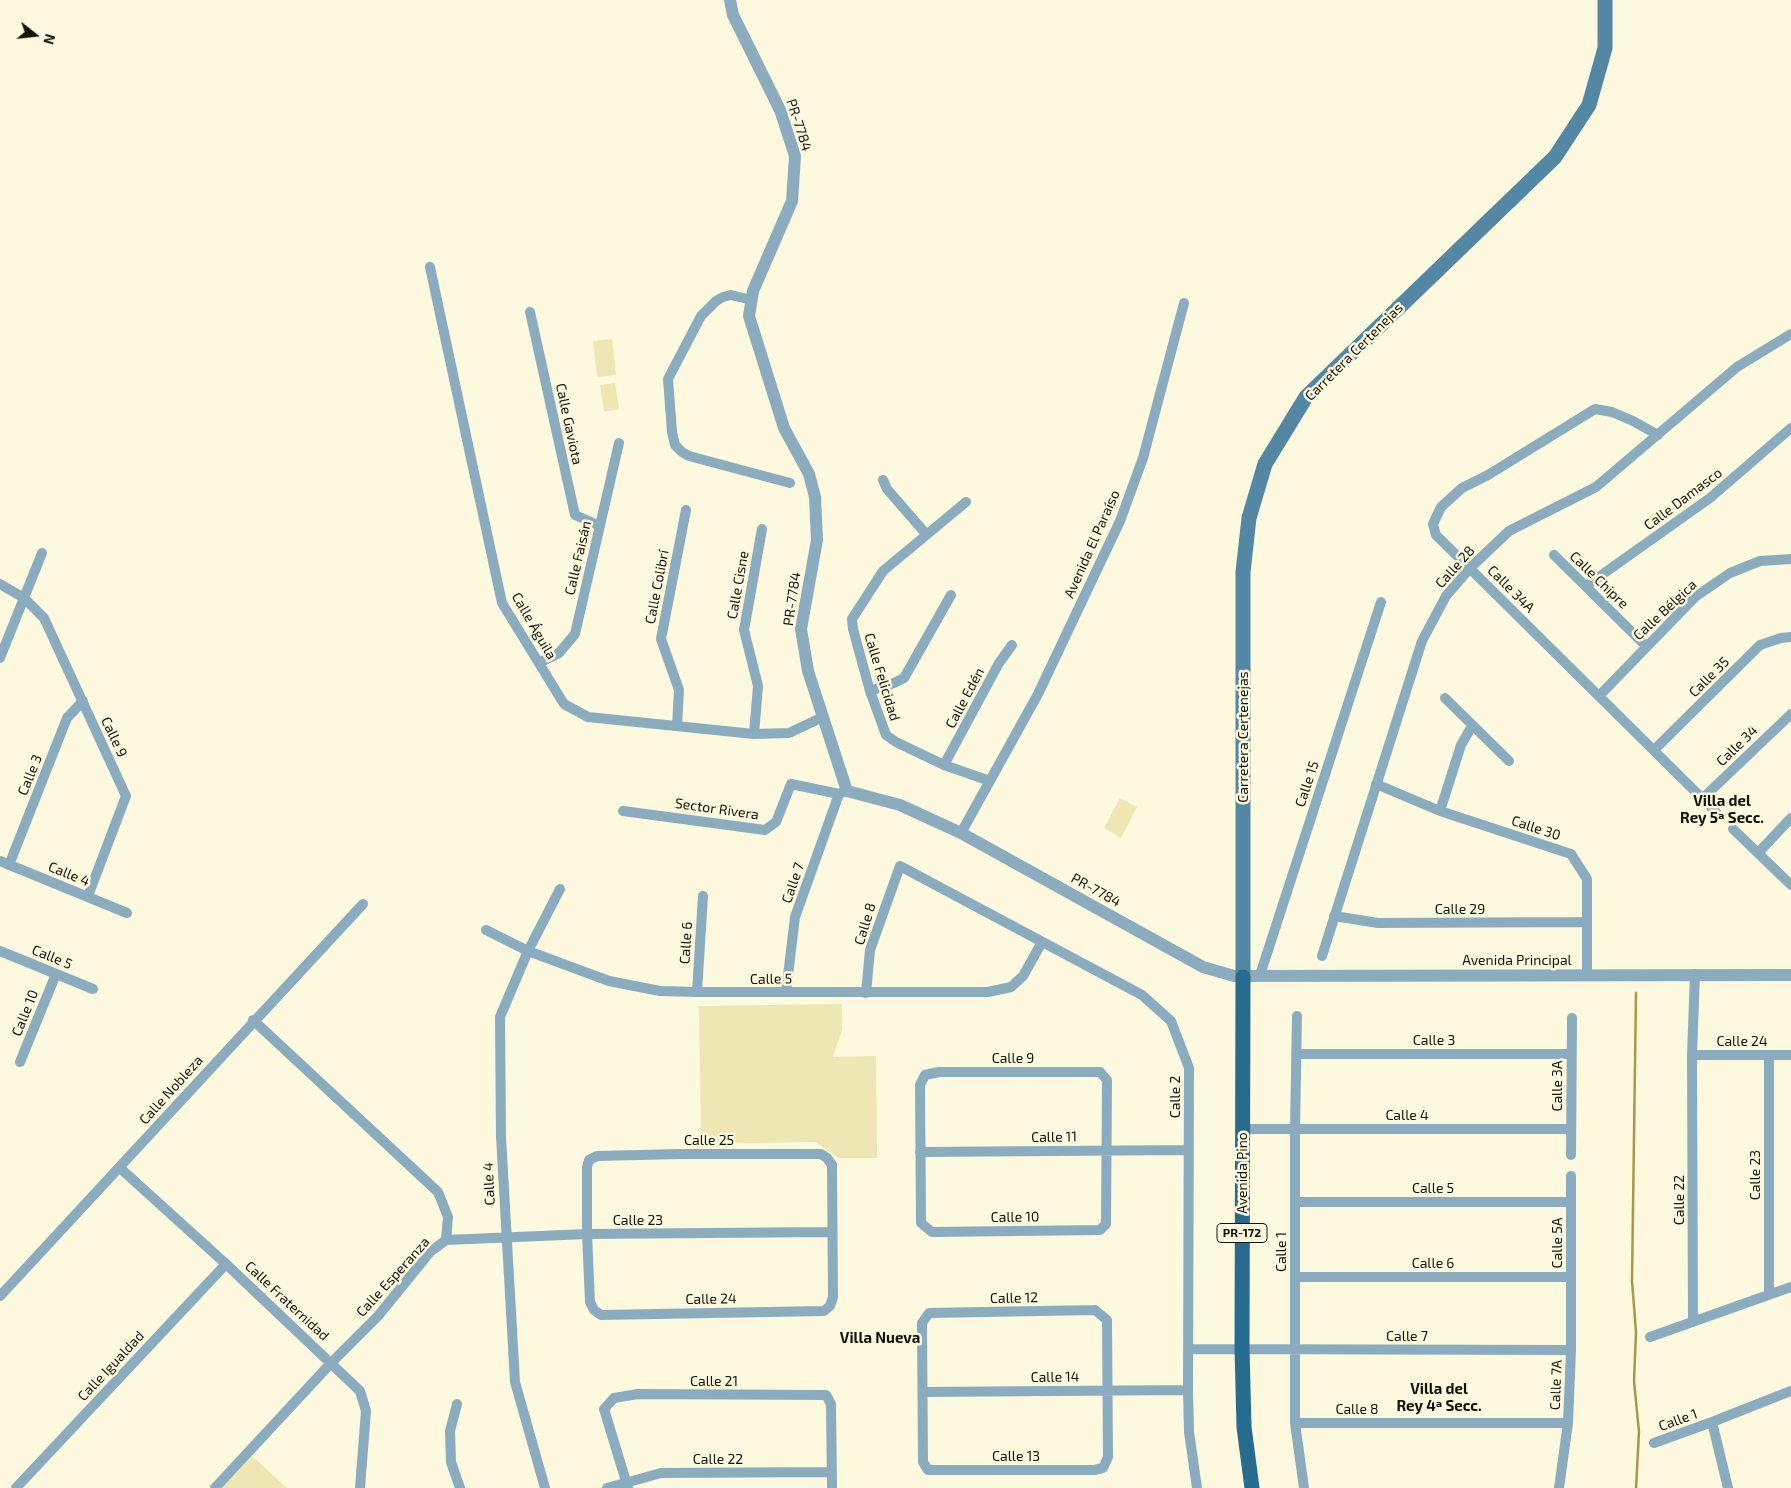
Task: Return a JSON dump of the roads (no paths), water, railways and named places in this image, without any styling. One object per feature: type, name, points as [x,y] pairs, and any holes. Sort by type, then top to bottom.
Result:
[{"type":"main road","name":"Carretera Certenejas","points":[[1243,977],[1243,572],[1248,518],[1265,464],[1306,396],[1555,157],[1589,105],[1605,48],[1605,0]]},
{"type":"main road","name":"Avenida Pino","points":[[1243,977],[1242,1348],[1244,1427],[1252,1488]]},
{"type":"street","name":"PR-7784","points":[[730,0],[733,15],[780,110],[795,156],[792,201],[753,291],[749,316],[784,428],[809,474],[815,496],[816,540],[801,629],[808,671],[823,717],[843,792],[900,805],[961,833],[1204,966],[1243,977]]},
{"type":"street","name":"Calle Águila","points":[[430,266],[502,603],[564,704],[588,717],[754,734],[789,733],[823,717]]},
{"type":"street","points":[[752,300],[731,295],[723,297],[716,301],[701,316],[668,379],[672,432],[675,445],[689,456],[790,483]]},
{"type":"street","name":"Avenida El Paraíso","points":[[990,781],[1038,694],[1120,522],[1142,458],[1184,303]]},
{"type":"street","name":"Calle Gaviota","points":[[530,312],[575,515],[600,526]]},
{"type":"street","name":"Calle 28","points":[[1322,956],[1422,641],[1446,596],[1470,568],[1509,530],[1596,487],[1737,368],[1791,334]]},
{"type":"street","name":"Calle 34A","points":[[1658,435],[1612,412],[1595,409],[1462,488],[1441,507],[1433,524],[1436,535],[1716,812]]},
{"type":"street","name":"Calle Damasco","points":[[1586,586],[1710,498],[1791,428]]},
{"type":"street","name":"Calle Faisán","points":[[539,663],[559,653],[575,634],[619,443]]},
{"type":"street","points":[[882,480],[887,489],[926,534]]},
{"type":"street","name":"Calle Felicidad","points":[[966,502],[883,571],[852,619],[870,691],[886,735],[896,742],[944,765],[990,781]]},
{"type":"street","name":"Calle Colibrí","points":[[677,726],[679,690],[661,639],[686,510]]},
{"type":"street","name":"Calle Cisne","points":[[754,734],[758,686],[744,630],[762,529]]},
{"type":"street","points":[[0,658],[42,553]]},
{"type":"street","name":"Calle Chipre","points":[[1554,555],[1646,646]]},
{"type":"street","name":"Calle Bélgica","points":[[1599,696],[1695,597],[1730,573],[1760,561],[1791,559]]},
{"type":"street","name":"Calle 9","points":[[0,584],[24,598],[44,618],[126,796],[88,896]]},
{"type":"street","points":[[870,691],[904,678],[951,596]]},
{"type":"street","name":"Calle 15","points":[[1260,975],[1381,602]]},
{"type":"street","name":"Calle 35","points":[[1654,750],[1760,646],[1781,638],[1791,638]]},
{"type":"street","name":"Calle Edén","points":[[944,765],[999,663],[1012,645]]},
{"type":"street","points":[[1446,698],[1509,761]]},
{"type":"street","name":"Calle 3","points":[[4,863],[67,718],[83,701]]},
{"type":"street","name":"Calle 34","points":[[1703,798],[1791,714]]},
{"type":"street","points":[[1440,811],[1461,745],[1472,726]]},
{"type":"street","points":[[961,833],[990,781]]},
{"type":"street","name":"Sector Rivera","points":[[623,811],[765,830],[776,822],[791,784],[843,792]]},
{"type":"street","name":"Calle 30","points":[[1376,784],[1440,811],[1571,854],[1587,879],[1587,975]]},
{"type":"street","name":"Calle 7","points":[[786,992],[795,917],[843,792]]},
{"type":"street","points":[[1758,853],[1791,818]]},
{"type":"street","points":[[1733,829],[1791,885]]},
{"type":"street","name":"Calle 4","points":[[4,863],[127,912]]},
{"type":"street","name":"Calle 2","points":[[900,866],[1142,995],[1171,1021],[1188,1068],[1188,1390],[1189,1432],[1196,1488]]},
{"type":"street","name":"Calle 8","points":[[866,993],[870,950],[900,866]]},
{"type":"street","name":"Calle 4","points":[[545,1488],[515,1382],[500,1130],[500,1017],[528,951],[560,889]]},
{"type":"street","name":"Calle 6","points":[[697,992],[703,896]]},
{"type":"street","name":"Calle Nobleza","points":[[0,1296],[120,1168],[253,1020],[363,904]]},
{"type":"street","name":"Calle 29","points":[[1334,916],[1378,923],[1586,922]]},
{"type":"street","name":"Calle 5","points":[[486,930],[528,951],[609,981],[660,991],[697,992],[988,992],[1011,988],[1023,976],[1042,942]]},
{"type":"street","name":"Calle 5","points":[[0,951],[93,989]]},
{"type":"street","name":"Calle 10","points":[[20,1062],[56,974]]},
{"type":"street","name":"Calle 22","points":[[1693,1322],[1692,1055],[1695,974]]},
{"type":"street","name":"Avenida Principal","points":[[1243,977],[1260,975],[1791,974]]},
{"type":"street","name":"Calle 1","points":[[1297,1016],[1295,1423],[1304,1488]]},
{"type":"street","name":"Calle 3A","points":[[1571,1155],[1570,1054],[1572,1018]]},
{"type":"street","name":"Calle Esperanza","points":[[215,1488],[332,1362],[378,1316],[430,1252],[446,1240],[448,1217],[438,1192],[253,1020]]},
{"type":"street","name":"Calle 3","points":[[1296,1054],[1570,1054]]},
{"type":"street","name":"Calle 24","points":[[1692,1055],[1791,1055]]},
{"type":"street","name":"Calle 23","points":[[1768,1295],[1769,1055]]},
{"type":"street","name":"Calle 9","points":[[920,1152],[920,1085],[925,1075],[939,1072],[1100,1072],[1107,1080],[1108,1151]]},
{"type":"street","name":"Calle 4","points":[[1242,1129],[1571,1129]]},
{"type":"street","name":"Calle 11","points":[[920,1152],[1188,1150]]},
{"type":"street","name":"Calle 10","points":[[920,1152],[921,1223],[932,1232],[1100,1230],[1106,1224],[1108,1151]]},
{"type":"street","name":"Calle 25","points":[[587,1234],[587,1167],[590,1160],[597,1156],[690,1154],[821,1154],[832,1165],[831,1232]]},
{"type":"street","name":"Calle Fraternidad","points":[[120,1168],[332,1362],[360,1391],[366,1411],[360,1488]]},
{"type":"street","name":"Calle 5A","points":[[1570,1310],[1571,1176]]},
{"type":"street","name":"Calle 5","points":[[1295,1202],[1570,1202]]},
{"type":"street","name":"Calle 23","points":[[446,1240],[587,1234],[831,1232]]},
{"type":"street","name":"Calle 24","points":[[587,1234],[590,1302],[594,1310],[601,1315],[824,1311],[830,1306],[833,1298],[831,1232]]},
{"type":"street","name":"Calle Igualdad","points":[[16,1488],[226,1264]]},
{"type":"street","name":"Calle 6","points":[[1295,1277],[1570,1277]]},
{"type":"street","points":[[1650,1337],[1791,1287]]},
{"type":"street","name":"Calle 12","points":[[922,1392],[922,1323],[929,1313],[1095,1310],[1107,1320],[1107,1390]]},
{"type":"street","name":"Calle 7A","points":[[1559,1488],[1568,1423],[1571,1350],[1570,1310]]},
{"type":"street","name":"Calle 7","points":[[1189,1349],[1571,1350]]},
{"type":"street","name":"Calle 13","points":[[922,1392],[923,1462],[928,1470],[1094,1470],[1103,1468],[1108,1457],[1107,1390]]},
{"type":"street","name":"Calle 14","points":[[922,1392],[1188,1390]]},
{"type":"street","name":"Calle 1","points":[[1654,1443],[1791,1391]]},
{"type":"street","name":"Calle 21","points":[[627,1485],[604,1409],[614,1398],[638,1394],[826,1395],[831,1404],[832,1472]]},
{"type":"street","points":[[457,1404],[450,1430],[451,1462],[460,1488]]},
{"type":"street","points":[[1712,1422],[1728,1488]]},
{"type":"street","name":"Calle 8","points":[[1295,1423],[1568,1423]]},
{"type":"street","points":[[832,1472],[832,1488]]},
{"type":"street","name":"Calle 22","points":[[607,1488],[627,1485],[661,1473],[832,1472]]},
{"type":"waterway","points":[[1636,993],[1632,1281],[1636,1332],[1634,1381],[1639,1432],[1636,1488]]},
{"type":"district","name":"Villa del Rey 5ª Secc.","points":[[1722,810]]},
{"type":"district","name":"Villa Nueva","points":[[880,1338]]},
{"type":"district","name":"Villa del Rey 4ª Secc.","points":[[1439,1398]]}]
